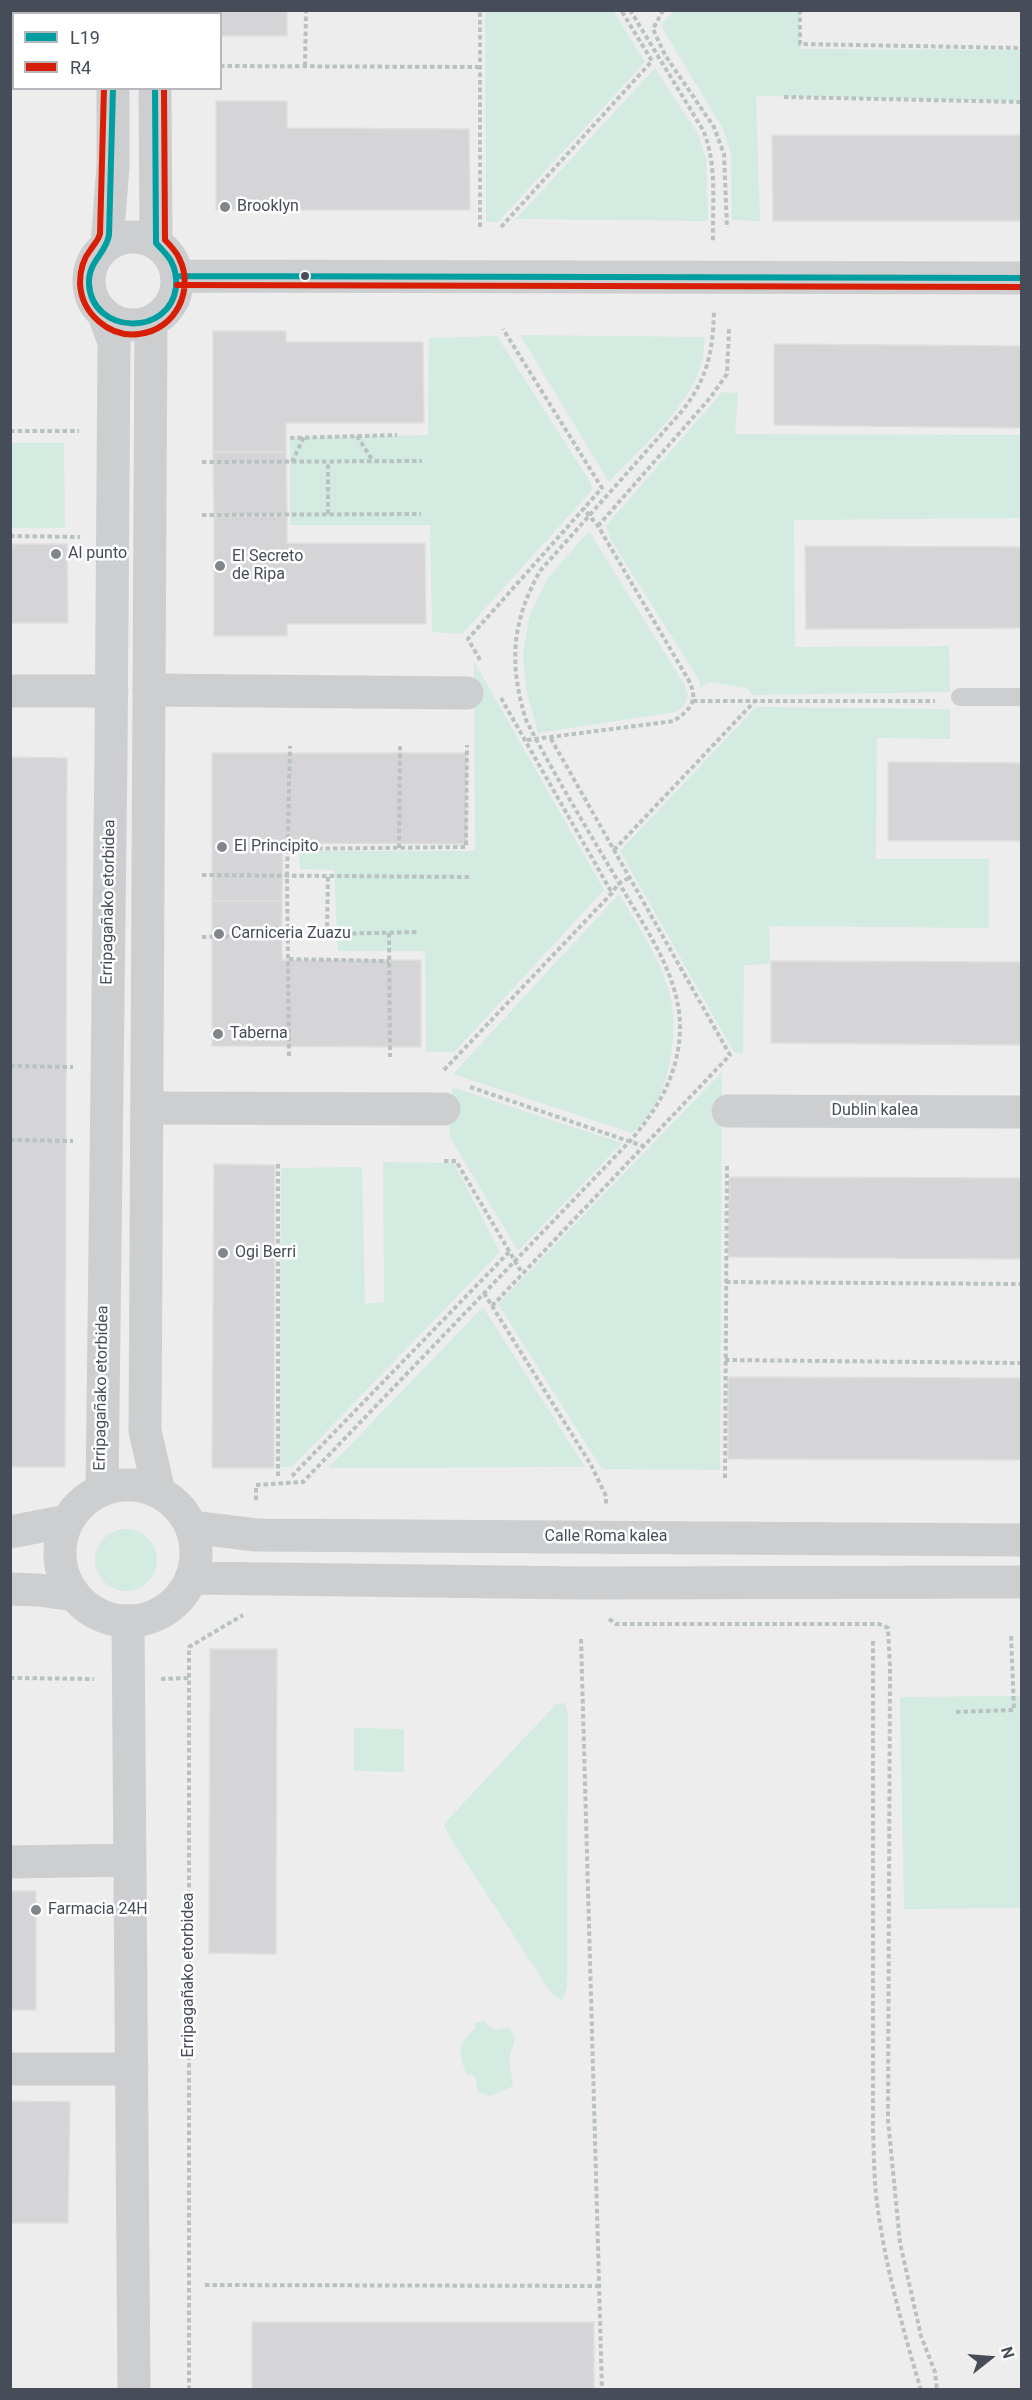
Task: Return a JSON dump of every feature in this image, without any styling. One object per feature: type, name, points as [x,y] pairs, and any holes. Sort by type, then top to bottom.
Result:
[{"type":"street","points":[[107,245],[113,165],[113,90]]},
{"type":"street","points":[[155,90],[156,243]]},
{"type":"street","points":[[144,238],[156,243],[174,263],[177,276],[172,303],[163,314],[151,322],[127,325],[104,315],[95,305],[89,281],[91,266],[97,255],[107,245],[118,239],[144,238]]},
{"type":"street","points":[[177,276],[1022,278]]},
{"type":"street","name":"Erripagañako etorbidea","points":[[102,1491],[114,342],[104,315]]},
{"type":"street","points":[[151,322],[146,1431],[159,1492]]},
{"type":"street","points":[[149,690],[476,680]]},
{"type":"street","points":[[10,691],[112,691]]},
{"type":"street","points":[[147,1108],[444,1109]]},
{"type":"street","name":"Dublin kalea","points":[[728,1111],[1022,1112]]},
{"type":"street","points":[[120,1486],[140,1486],[159,1492],[172,1501],[183,1514],[191,1527],[196,1544],[196,1562],[191,1578],[181,1596],[167,1610],[148,1618],[128,1622],[108,1618],[90,1610],[74,1595],[65,1578],[61,1559],[62,1540],[68,1521],[82,1503],[102,1491],[120,1486]]},
{"type":"street","points":[[10,1532],[68,1521]]},
{"type":"street","name":"Calle Roma kalea","points":[[191,1527],[256,1535],[1022,1540]]},
{"type":"street","points":[[191,1578],[570,1582],[1022,1582]]},
{"type":"street","points":[[10,1589],[74,1595]]},
{"type":"street","points":[[128,1622],[134,2390]]},
{"type":"street","points":[[10,1862],[129,1860]]},
{"type":"street","points":[[10,2069],[132,2069]]},
{"type":"lane","points":[[960,697],[1022,697]]},
{"type":"path","points":[[305,66],[306,10]]},
{"type":"path","points":[[480,10],[480,227]]},
{"type":"path","points":[[621,10],[652,61]]},
{"type":"path","points":[[256,1506],[256,1485],[303,1482],[630,1141],[651,1118],[663,1096],[678,1057],[680,1022],[674,987],[651,939],[526,720],[518,692],[514,652],[516,632],[528,592],[540,571],[682,411],[701,383],[710,360],[714,278],[712,158],[703,130],[630,10]]},
{"type":"path","points":[[663,10],[653,29],[665,55],[714,127],[724,154],[727,228]]},
{"type":"path","points":[[800,10],[800,44],[1022,48]]},
{"type":"path","points":[[501,227],[652,61],[665,55]]},
{"type":"path","points":[[222,66],[480,68]]},
{"type":"path","points":[[784,97],[1022,102]]},
{"type":"path","points":[[476,680],[468,639],[602,488],[503,329]]},
{"type":"path","points":[[598,526],[710,398],[727,374],[729,329]]},
{"type":"path","points":[[10,431],[84,431]]},
{"type":"path","points":[[290,438],[397,435]]},
{"type":"path","points":[[357,436],[373,462]]},
{"type":"path","points":[[292,462],[304,437]]},
{"type":"path","points":[[202,462],[422,462]]},
{"type":"path","points":[[328,462],[328,514]]},
{"type":"path","points":[[526,741],[674,721],[687,712],[693,702],[695,692],[688,679],[598,526],[584,508]]},
{"type":"path","points":[[202,515],[421,514]]},
{"type":"path","points":[[10,536],[86,537]]},
{"type":"path","points":[[500,696],[612,894]]},
{"type":"path","points":[[693,702],[948,701],[960,697]]},
{"type":"path","points":[[614,850],[755,701]]},
{"type":"path","points":[[492,1306],[730,1055],[550,737]]},
{"type":"path","points":[[399,848],[400,745]]},
{"type":"path","points":[[288,849],[466,847],[467,745]]},
{"type":"path","points":[[289,1056],[287,876],[290,746]]},
{"type":"path","points":[[202,875],[471,877]]},
{"type":"path","points":[[327,934],[328,876]]},
{"type":"path","points":[[444,1070],[612,894],[619,883],[629,878]]},
{"type":"path","points":[[202,937],[418,932]]},
{"type":"path","points":[[389,933],[390,1057]]},
{"type":"path","points":[[289,959],[389,961]]},
{"type":"path","points":[[10,1066],[77,1068]]},
{"type":"path","points":[[466,1085],[643,1146]]},
{"type":"path","points":[[10,1140],[77,1141]]},
{"type":"path","points":[[278,1161],[278,1476]]},
{"type":"path","points":[[444,1161],[456,1161],[522,1274]]},
{"type":"path","points":[[725,1478],[727,1166]]},
{"type":"path","points":[[292,1476],[509,1252]]},
{"type":"path","points":[[726,1282],[1022,1284]]},
{"type":"path","points":[[483,1293],[597,1478],[606,1496],[606,1508]]},
{"type":"path","points":[[725,1360],[1022,1363]]},
{"type":"path","name":"Erripagañako etorbidea","points":[[189,2390],[189,1647],[245,1614]]},
{"type":"path","points":[[607,1616],[616,1624],[879,1624],[888,1628],[890,1668],[888,2120],[900,2243],[921,2336],[935,2372],[937,2390]]},
{"type":"path","points":[[956,1712],[1014,1710],[1011,1634]]},
{"type":"path","points":[[581,1639],[602,2390]]},
{"type":"path","points":[[873,1641],[873,2131],[876,2194],[893,2287],[921,2390]]},
{"type":"path","points":[[205,2285],[599,2286]]},
{"type":"green space","points":[[675,10],[799,11],[801,49],[1021,50],[1021,101],[756,96],[760,221],[732,220],[731,154],[723,129],[664,31],[662,23]]},
{"type":"green space","points":[[485,11],[613,11],[645,62],[498,222],[486,222]]},
{"type":"green space","points":[[655,68],[698,134],[706,158],[708,221],[516,219]]},
{"type":"green space","points":[[520,335],[705,337],[701,365],[685,397],[661,428],[609,482]]},
{"type":"green space","points":[[497,336],[591,483],[592,490],[462,634],[432,632],[430,525],[290,525],[290,438],[428,435],[429,338]]},
{"type":"green space","points":[[722,392],[738,393],[735,434],[1021,435],[1021,518],[794,520],[795,647],[949,646],[950,692],[753,695],[747,688],[709,682],[701,688],[698,678],[612,542],[606,526]]},
{"type":"green space","points":[[11,443],[64,443],[65,528],[11,528]]},
{"type":"green space","points":[[589,531],[684,684],[688,695],[684,706],[675,712],[538,733],[526,689],[523,653],[530,614],[548,578]]},
{"type":"green space","points":[[474,661],[604,890],[454,1052],[426,1052],[425,951],[338,951],[334,870],[300,869],[299,851],[475,851]]},
{"type":"green space","points":[[756,707],[950,709],[950,739],[877,738],[876,859],[989,859],[989,928],[769,926],[770,964],[744,965],[743,1054],[734,1052],[620,851]]},
{"type":"green space","points":[[619,894],[659,964],[672,1003],[673,1036],[668,1072],[656,1104],[646,1119],[632,1133],[453,1074]]},
{"type":"green space","points":[[722,1072],[720,1470],[602,1469],[498,1304]]},
{"type":"green space","points":[[452,1087],[622,1143],[518,1251],[449,1136]]},
{"type":"green space","points":[[383,1162],[454,1163],[500,1252],[292,1467],[279,1467],[281,1168],[362,1167],[365,1304],[384,1302]]},
{"type":"green space","points":[[483,1307],[585,1467],[328,1468]]},
{"type":"green space","points":[[120,1529],[132,1529],[148,1538],[155,1548],[157,1560],[155,1572],[148,1582],[132,1591],[120,1591],[109,1586],[100,1577],[95,1566],[95,1554],[100,1543],[109,1534]]},
{"type":"green space","points":[[1021,1696],[1021,1908],[904,1909],[900,1697]]},
{"type":"green space","points":[[565,1703],[568,1714],[567,1988],[562,2000],[551,1993],[449,1836],[444,1824],[556,1704]]},
{"type":"green space","points":[[354,1728],[404,1729],[404,1772],[354,1771]]},
{"type":"green space","points":[[484,2021],[494,2030],[509,2027],[515,2039],[509,2058],[513,2086],[491,2096],[478,2092],[475,2076],[467,2075],[461,2055],[462,2044],[475,2029],[474,2023]]},
{"type":"building","points":[[215,10],[287,10],[287,36],[222,36],[222,12],[215,12]]},
{"type":"building","points":[[216,101],[287,101],[287,128],[469,129],[470,210],[216,210]]},
{"type":"building","points":[[772,135],[1022,135],[1022,221],[773,221]]},
{"type":"building","points":[[213,331],[286,331],[286,342],[423,342],[424,423],[286,423],[286,452],[213,452]]},
{"type":"building","points":[[774,344],[1022,346],[1022,428],[774,425]]},
{"type":"building","points":[[213,452],[286,452],[287,516],[214,516]]},
{"type":"building","points":[[214,516],[287,516],[287,543],[425,543],[426,624],[287,624],[287,636],[214,636]]},
{"type":"building","points":[[10,544],[67,544],[68,623],[10,623]]},
{"type":"building","points":[[805,546],[1022,547],[1022,628],[806,629]]},
{"type":"building","points":[[212,753],[467,753],[467,844],[283,843],[282,901],[212,901]]},
{"type":"building","points":[[10,757],[67,758],[65,1467],[10,1467]]},
{"type":"building","points":[[888,762],[1022,763],[1022,841],[888,841]]},
{"type":"building","points":[[212,901],[282,901],[282,960],[421,960],[421,1047],[212,1046]]},
{"type":"building","points":[[771,961],[1022,962],[1022,1045],[771,1043]]},
{"type":"building","points":[[214,1164],[275,1165],[274,1468],[212,1468]]},
{"type":"building","points":[[729,1177],[1022,1178],[1022,1259],[728,1257]]},
{"type":"building","points":[[728,1377],[1022,1378],[1022,1460],[728,1459]]},
{"type":"building","points":[[210,1649],[277,1649],[276,1954],[209,1953]]},
{"type":"building","points":[[10,1891],[36,1891],[36,2010],[10,2010]]},
{"type":"building","points":[[10,2101],[70,2102],[68,2223],[10,2223]]},
{"type":"building","points":[[252,2322],[594,2322],[594,2390],[252,2390]]},
{"type":"transit line","name":"R4","points":[[104,90],[100,234],[84,261],[80,283],[85,304],[91,313],[107,328],[128,334],[152,331],[163,325],[179,306],[185,282],[179,258],[165,240],[164,90]]},
{"type":"transit line","name":"L19","points":[[113,90],[109,235],[91,269],[89,284],[93,301],[103,313],[116,321],[131,323],[147,321],[160,315],[171,303],[176,287],[172,264],[156,243],[155,90]]},
{"type":"transit line","name":"L19","points":[[177,276],[1022,278]]},
{"type":"transit line","name":"R4","points":[[177,285],[1022,287]]},
{"type":"place","name":"Brooklyn","points":[[225,207]]},
{"type":"place","name":"Al punto","points":[[56,554]]},
{"type":"place","name":"El Secreto de Ripa","points":[[220,566]]},
{"type":"place","name":"El Principito","points":[[222,847]]},
{"type":"place","name":"Carniceria Zuazu","points":[[219,934]]},
{"type":"place","name":"Taberna","points":[[218,1034]]},
{"type":"place","name":"Ogi Berri","points":[[223,1253]]},
{"type":"place","name":"Farmacia 24H","points":[[36,1910]]}]
